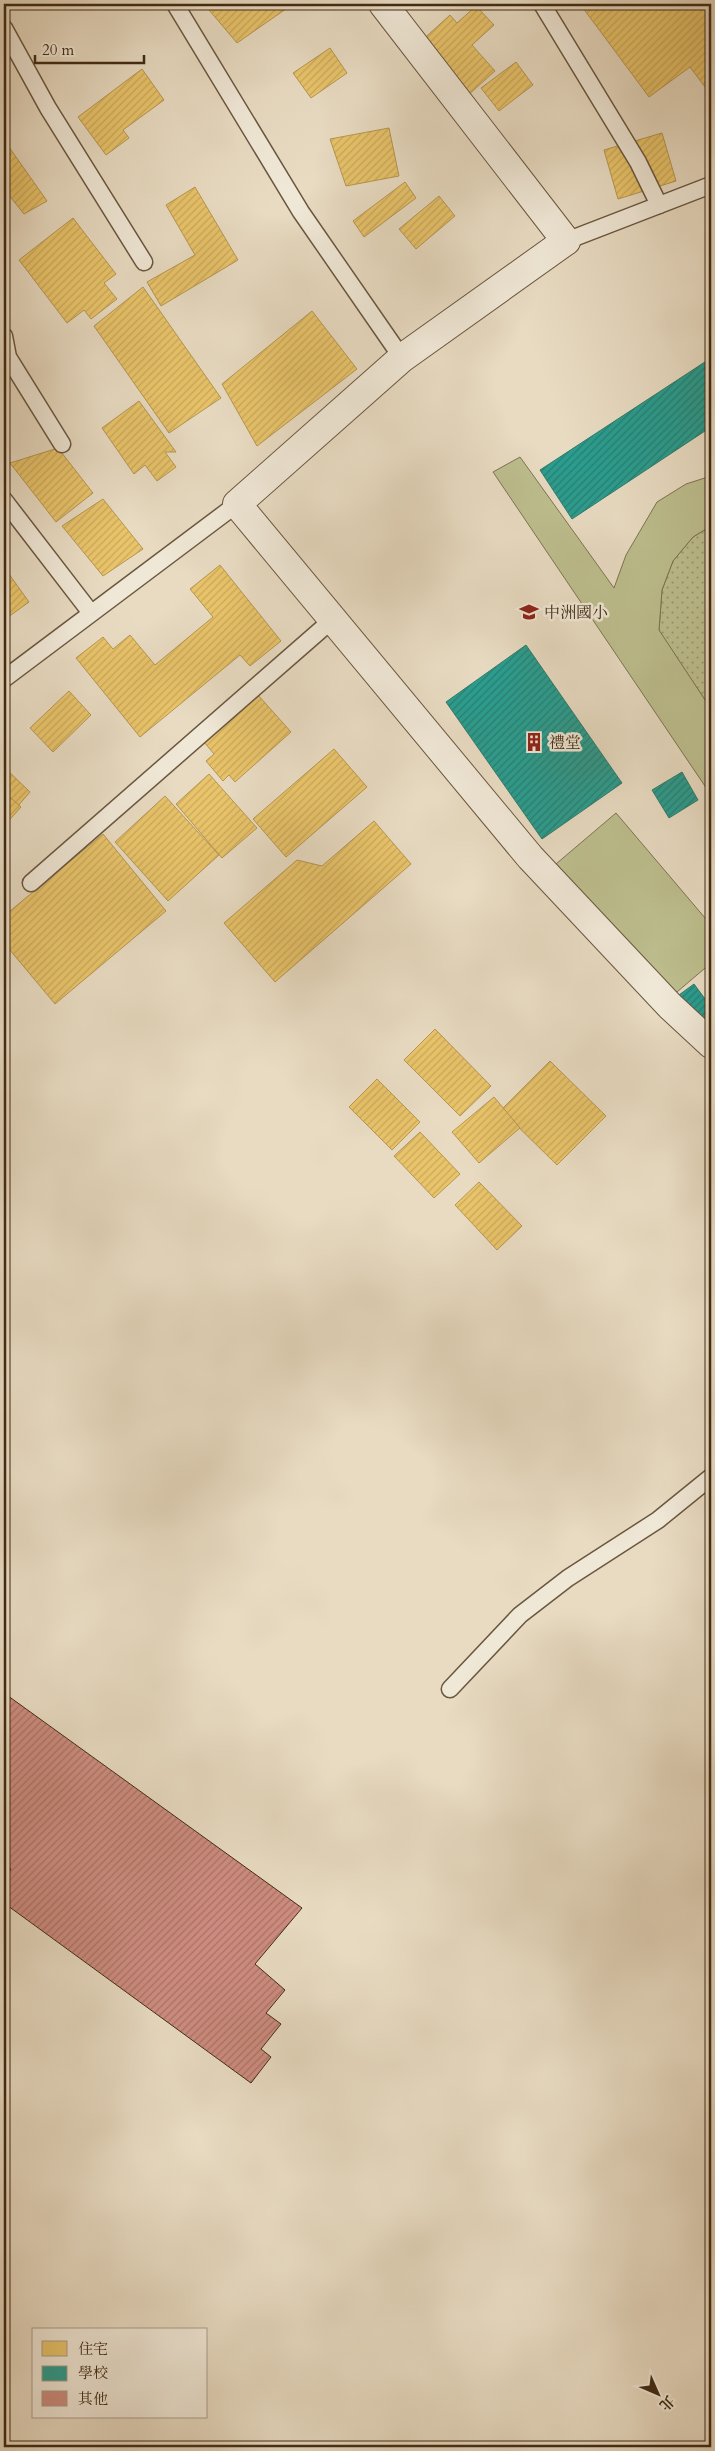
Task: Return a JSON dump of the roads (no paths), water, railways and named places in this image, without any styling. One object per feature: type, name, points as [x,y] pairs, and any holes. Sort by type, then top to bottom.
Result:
[{"type":"street","points":[[383,4],[566,240],[402,358],[237,504],[530,857],[670,1006],[711,1044]]},
{"type":"lane","points":[[175,4],[301,212],[402,358]]},
{"type":"lane","points":[[542,4],[638,162],[659,205]]},
{"type":"lane","points":[[4,28],[48,108],[144,262]]},
{"type":"lane","points":[[566,240],[711,185]]},
{"type":"lane","points":[[4,336],[8,357],[62,444]]},
{"type":"lane","points":[[4,500],[91,613]]},
{"type":"lane","points":[[4,679],[237,504]]},
{"type":"lane","points":[[31,882],[332,620]]},
{"type":"lane","points":[[450,1688],[520,1616],[568,1578],[658,1520],[711,1477]]},
{"type":"place","name":"中洲國小","points":[[529,612]]},
{"type":"place","name":"禮堂","points":[[534,742]]}]
